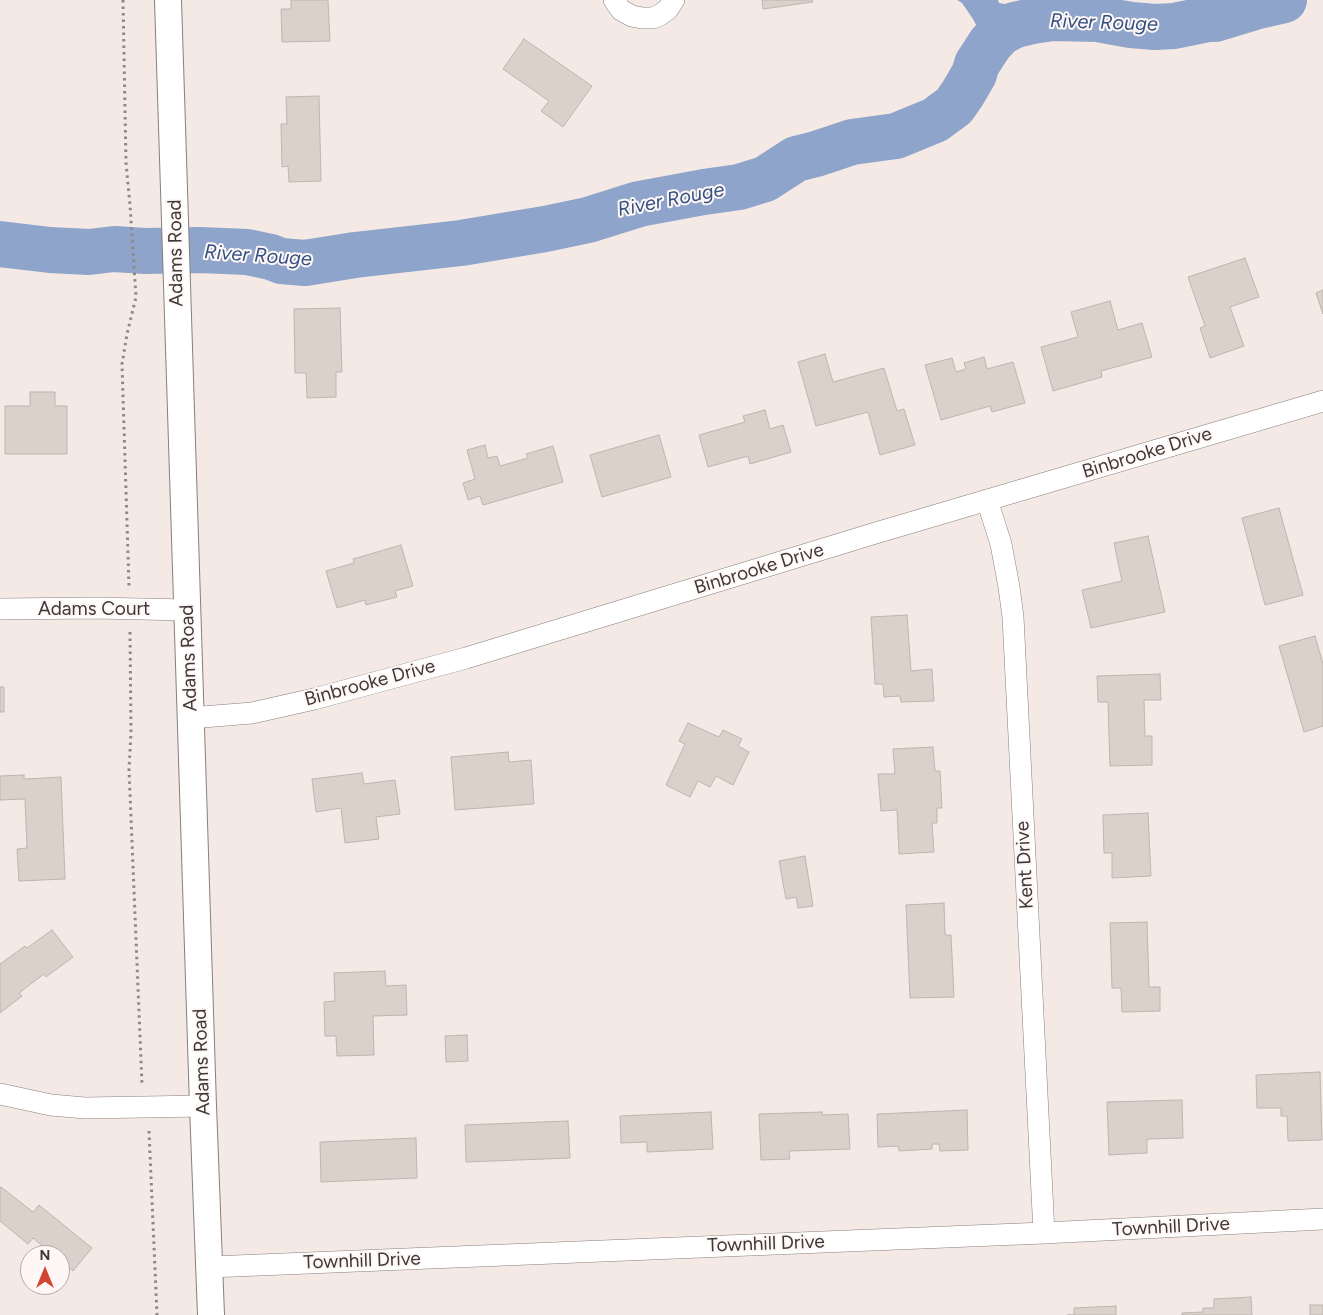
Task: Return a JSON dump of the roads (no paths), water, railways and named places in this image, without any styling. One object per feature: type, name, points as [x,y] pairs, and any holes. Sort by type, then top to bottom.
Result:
[{"type":"street","name":"Adams Road","points":[[168,0],[211,1315]]},
{"type":"street","points":[[614,0],[622,10],[632,16],[653,18],[668,9],[674,0]]},
{"type":"street","name":"Binbrooke Drive","points":[[190,718],[252,714],[466,658],[987,500],[1323,401]]},
{"type":"street","name":"Kent Drive","points":[[987,500],[1001,544],[1014,626],[1044,1233]]},
{"type":"street","name":"Adams Court","points":[[0,609],[96,608],[187,610]]},
{"type":"street","points":[[0,1094],[51,1105],[85,1108],[203,1106]]},
{"type":"street","name":"Townhill Drive","points":[[210,1267],[1044,1233],[1323,1219]]},
{"type":"water","points":[[957,0],[998,0],[999,3],[1023,7],[1015,25],[1000,33],[982,36],[962,3]]},
{"type":"waterway","name":"River Rouge","points":[[0,244],[89,252],[114,249],[247,252],[281,261],[305,263],[355,255],[461,243],[545,229],[588,220],[639,204],[739,187],[765,179],[796,159],[852,142],[896,136],[935,120],[954,106],[990,44],[1000,33],[1015,25],[1053,18],[1098,19],[1155,27],[1174,26],[1215,19],[1284,0]]}]
